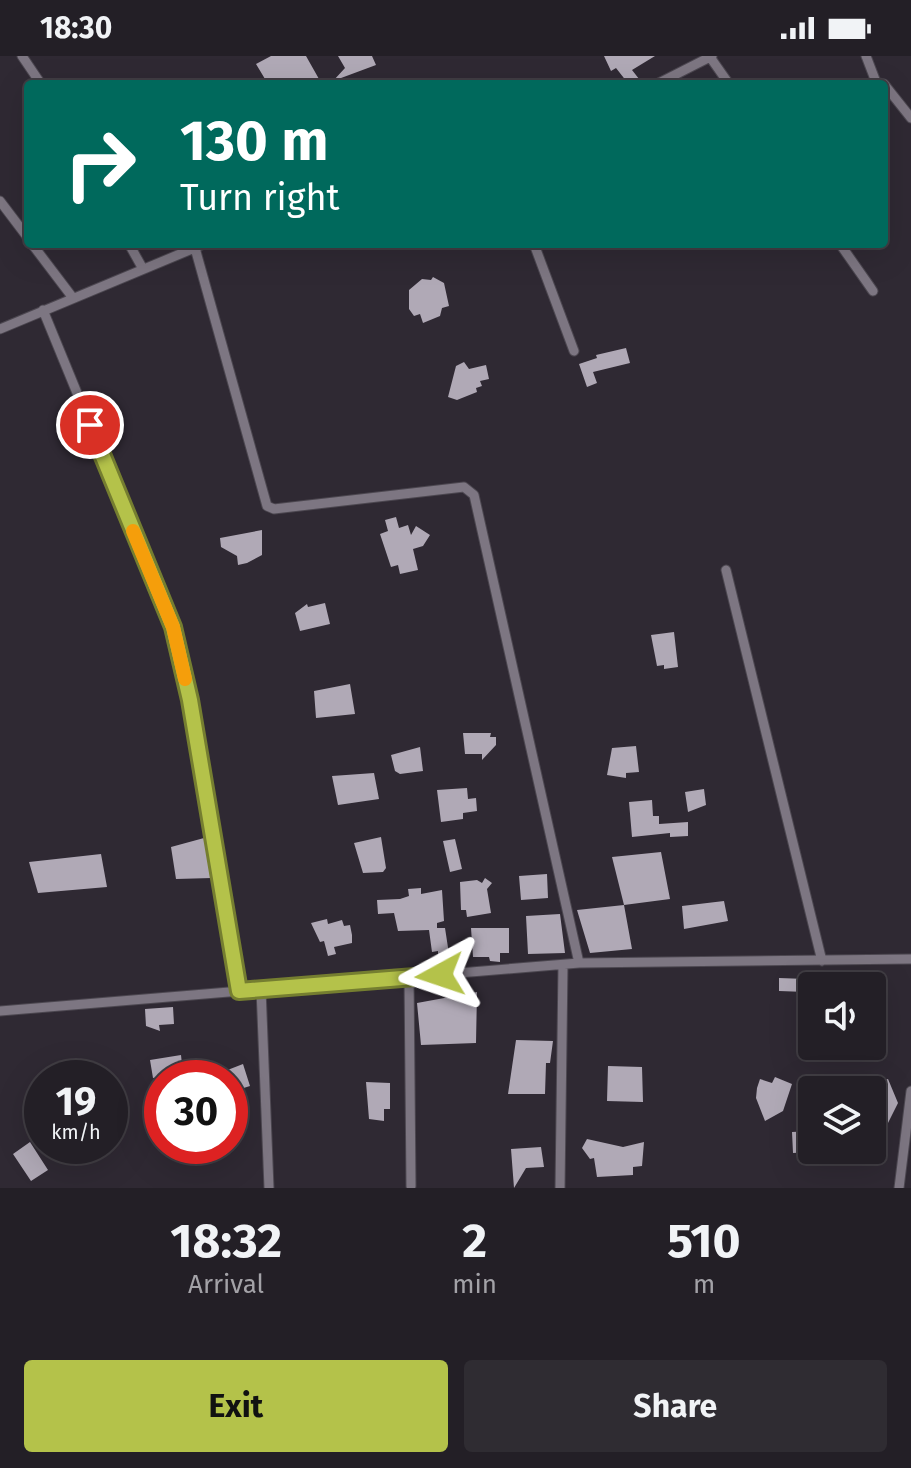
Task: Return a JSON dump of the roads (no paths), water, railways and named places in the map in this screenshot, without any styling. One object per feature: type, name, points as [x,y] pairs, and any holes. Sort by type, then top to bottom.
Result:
[{"type":"street","points":[[22,56],[38,80]]},
{"type":"street","points":[[665,80],[711,56],[726,80]]},
{"type":"street","points":[[866,56],[875,80]]},
{"type":"street","points":[[888,90],[911,118]]},
{"type":"street","points":[[0,201],[24,233]]},
{"type":"street","points":[[35,248],[73,298]]},
{"type":"street","points":[[131,248],[143,269]]},
{"type":"street","points":[[0,329],[195,248]]},
{"type":"street","points":[[201,248],[267,506],[274,509],[464,487],[474,495],[579,963]]},
{"type":"street","points":[[535,248],[574,351]]},
{"type":"street","points":[[843,248],[873,291]]},
{"type":"street","points":[[43,310],[173,627],[190,700],[239,991]]},
{"type":"street","points":[[726,570],[822,961]]},
{"type":"street","points":[[0,1011],[579,963],[911,959]]},
{"type":"street","points":[[560,1188],[563,965]]},
{"type":"street","points":[[409,977],[411,1186]]},
{"type":"street","points":[[261,989],[269,1188]]},
{"type":"street","points":[[899,1188],[911,1091]]}]
